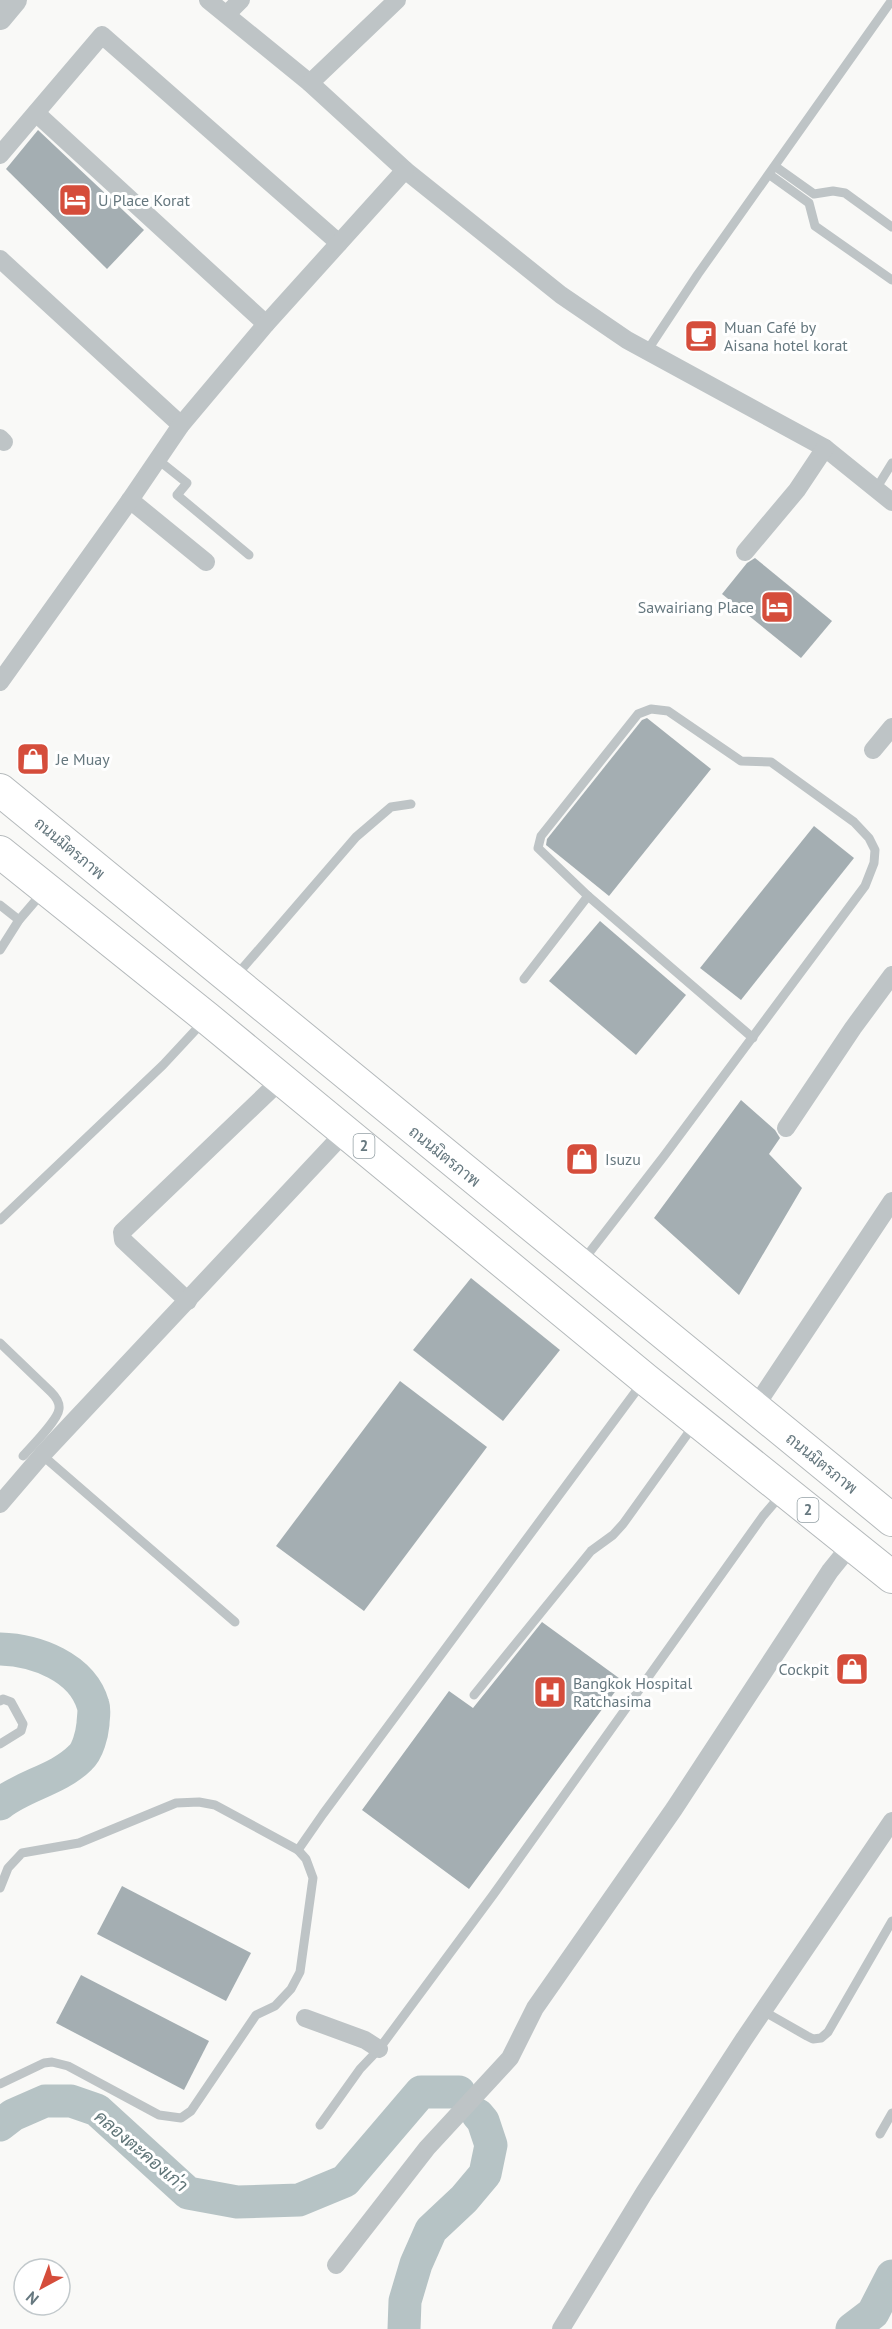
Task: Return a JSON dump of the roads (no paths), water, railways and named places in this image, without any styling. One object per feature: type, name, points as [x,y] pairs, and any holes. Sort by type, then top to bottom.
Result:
[{"type":"highway","name":"ถนนมิตรภาพ","points":[[0,790],[892,1520]]},
{"type":"highway","name":"2","points":[[0,852],[207,1017],[645,1379],[892,1577]]},
{"type":"highway","points":[[724,1443],[755,1407]]},
{"type":"street","points":[[0,18],[15,0]]},
{"type":"street","points":[[208,0],[310,83],[405,170],[561,295],[647,351],[825,448],[892,502]]},
{"type":"street","points":[[227,15],[241,0]]},
{"type":"street","points":[[310,83],[397,0]]},
{"type":"street","points":[[0,155],[102,36],[339,243]]},
{"type":"street","points":[[36,113],[266,324]]},
{"type":"street","points":[[0,682],[181,425],[266,324],[405,170]]},
{"type":"street","points":[[0,259],[181,425]]},
{"type":"street","points":[[745,552],[797,490],[825,448]]},
{"type":"street","points":[[130,500],[206,562]]},
{"type":"street","points":[[873,750],[892,728]]},
{"type":"street","points":[[786,1128],[853,1028],[892,975]]},
{"type":"street","points":[[188,1301],[123,1240],[122,1232],[282,1079]]},
{"type":"street","points":[[0,1504],[42,1455],[346,1131]]},
{"type":"street","points":[[755,1407],[892,1201]]},
{"type":"street","points":[[336,2265],[428,2148],[510,2058],[535,2008],[674,1809],[830,1571],[851,1545]]},
{"type":"street","points":[[561,2329],[644,2193],[763,2011],[892,1821]]},
{"type":"street","points":[[305,2018],[365,2040],[379,2049]]},
{"type":"lane","points":[[647,351],[698,274],[892,0]]},
{"type":"lane","points":[[773,171],[814,194],[833,191],[845,193],[892,227]]},
{"type":"lane","points":[[773,171],[809,203],[815,226],[892,280]]},
{"type":"lane","points":[[157,459],[187,483],[177,495],[249,555]]},
{"type":"lane","points":[[876,489],[892,463]]},
{"type":"lane","points":[[579,1266],[753,1038],[865,886],[874,863],[876,850],[869,838],[854,822],[771,762],[741,761],[668,711],[651,709],[638,714],[541,836],[538,848],[588,896],[753,1038]]},
{"type":"lane","points":[[231,981],[357,837],[391,807],[411,804]]},
{"type":"lane","points":[[0,950],[19,921],[45,889]]},
{"type":"lane","points":[[524,979],[588,896]]},
{"type":"lane","points":[[0,905],[19,921]]},
{"type":"lane","points":[[0,1220],[163,1065],[207,1017]]},
{"type":"lane","points":[[0,1343],[58,1400],[58,1414],[23,1456]]},
{"type":"lane","points":[[298,1850],[645,1379]]},
{"type":"lane","points":[[474,1695],[591,1551],[613,1535],[623,1524],[697,1421]]},
{"type":"lane","points":[[42,1455],[235,1622]]},
{"type":"lane","points":[[320,2125],[507,1876],[763,1516],[784,1491]]},
{"type":"lane","points":[[0,1701],[3,1699],[11,1702],[23,1724],[21,1731],[0,1744]]},
{"type":"lane","points":[[0,1887],[8,1868],[22,1853],[79,1843],[176,1803],[199,1802],[215,1805],[298,1850],[306,1859],[313,1878],[300,1972],[291,1989],[275,2006],[256,2015],[191,2111],[181,2118],[159,2115],[68,2066],[52,2062],[44,2063],[0,2084]]},
{"type":"lane","points":[[763,2011],[813,2039],[821,2038],[828,2032],[892,1922]]},
{"type":"lane","points":[[880,2134],[892,2114]]},
{"type":"waterway","name":"คลองตะคองเก่า","points":[[0,1649],[42,1657],[68,1671],[79,1680],[87,1692],[94,1712],[89,1742],[80,1758],[62,1772],[9,1797],[0,1804]]},
{"type":"waterway","name":"คลองตะคองเก่า","points":[[0,2125],[13,2115],[45,2101],[71,2101],[97,2110],[188,2193],[237,2202],[299,2200],[345,2181],[421,2092],[459,2092]]},
{"type":"waterway","name":"คลองตะคองเก่า","points":[[404,2329],[405,2301],[416,2264],[431,2230],[464,2199],[485,2174],[491,2145],[483,2121],[478,2115]]},
{"type":"waterway","name":"คลองตะคองเก่า","points":[[852,2329],[873,2313],[892,2276]]},
{"type":"place","name":"U Place Korat","points":[[75,200]]},
{"type":"place","name":"Muan Café by Aisana hotel korat","points":[[701,336]]},
{"type":"place","name":"Sawairiang Place","points":[[777,607]]},
{"type":"place","name":"Je Muay","points":[[33,759]]},
{"type":"place","name":"Isuzu","points":[[582,1159]]},
{"type":"place","name":"Cockpit","points":[[852,1669]]},
{"type":"place","name":"Bangkok Hospital Ratchasima","points":[[550,1692]]}]
